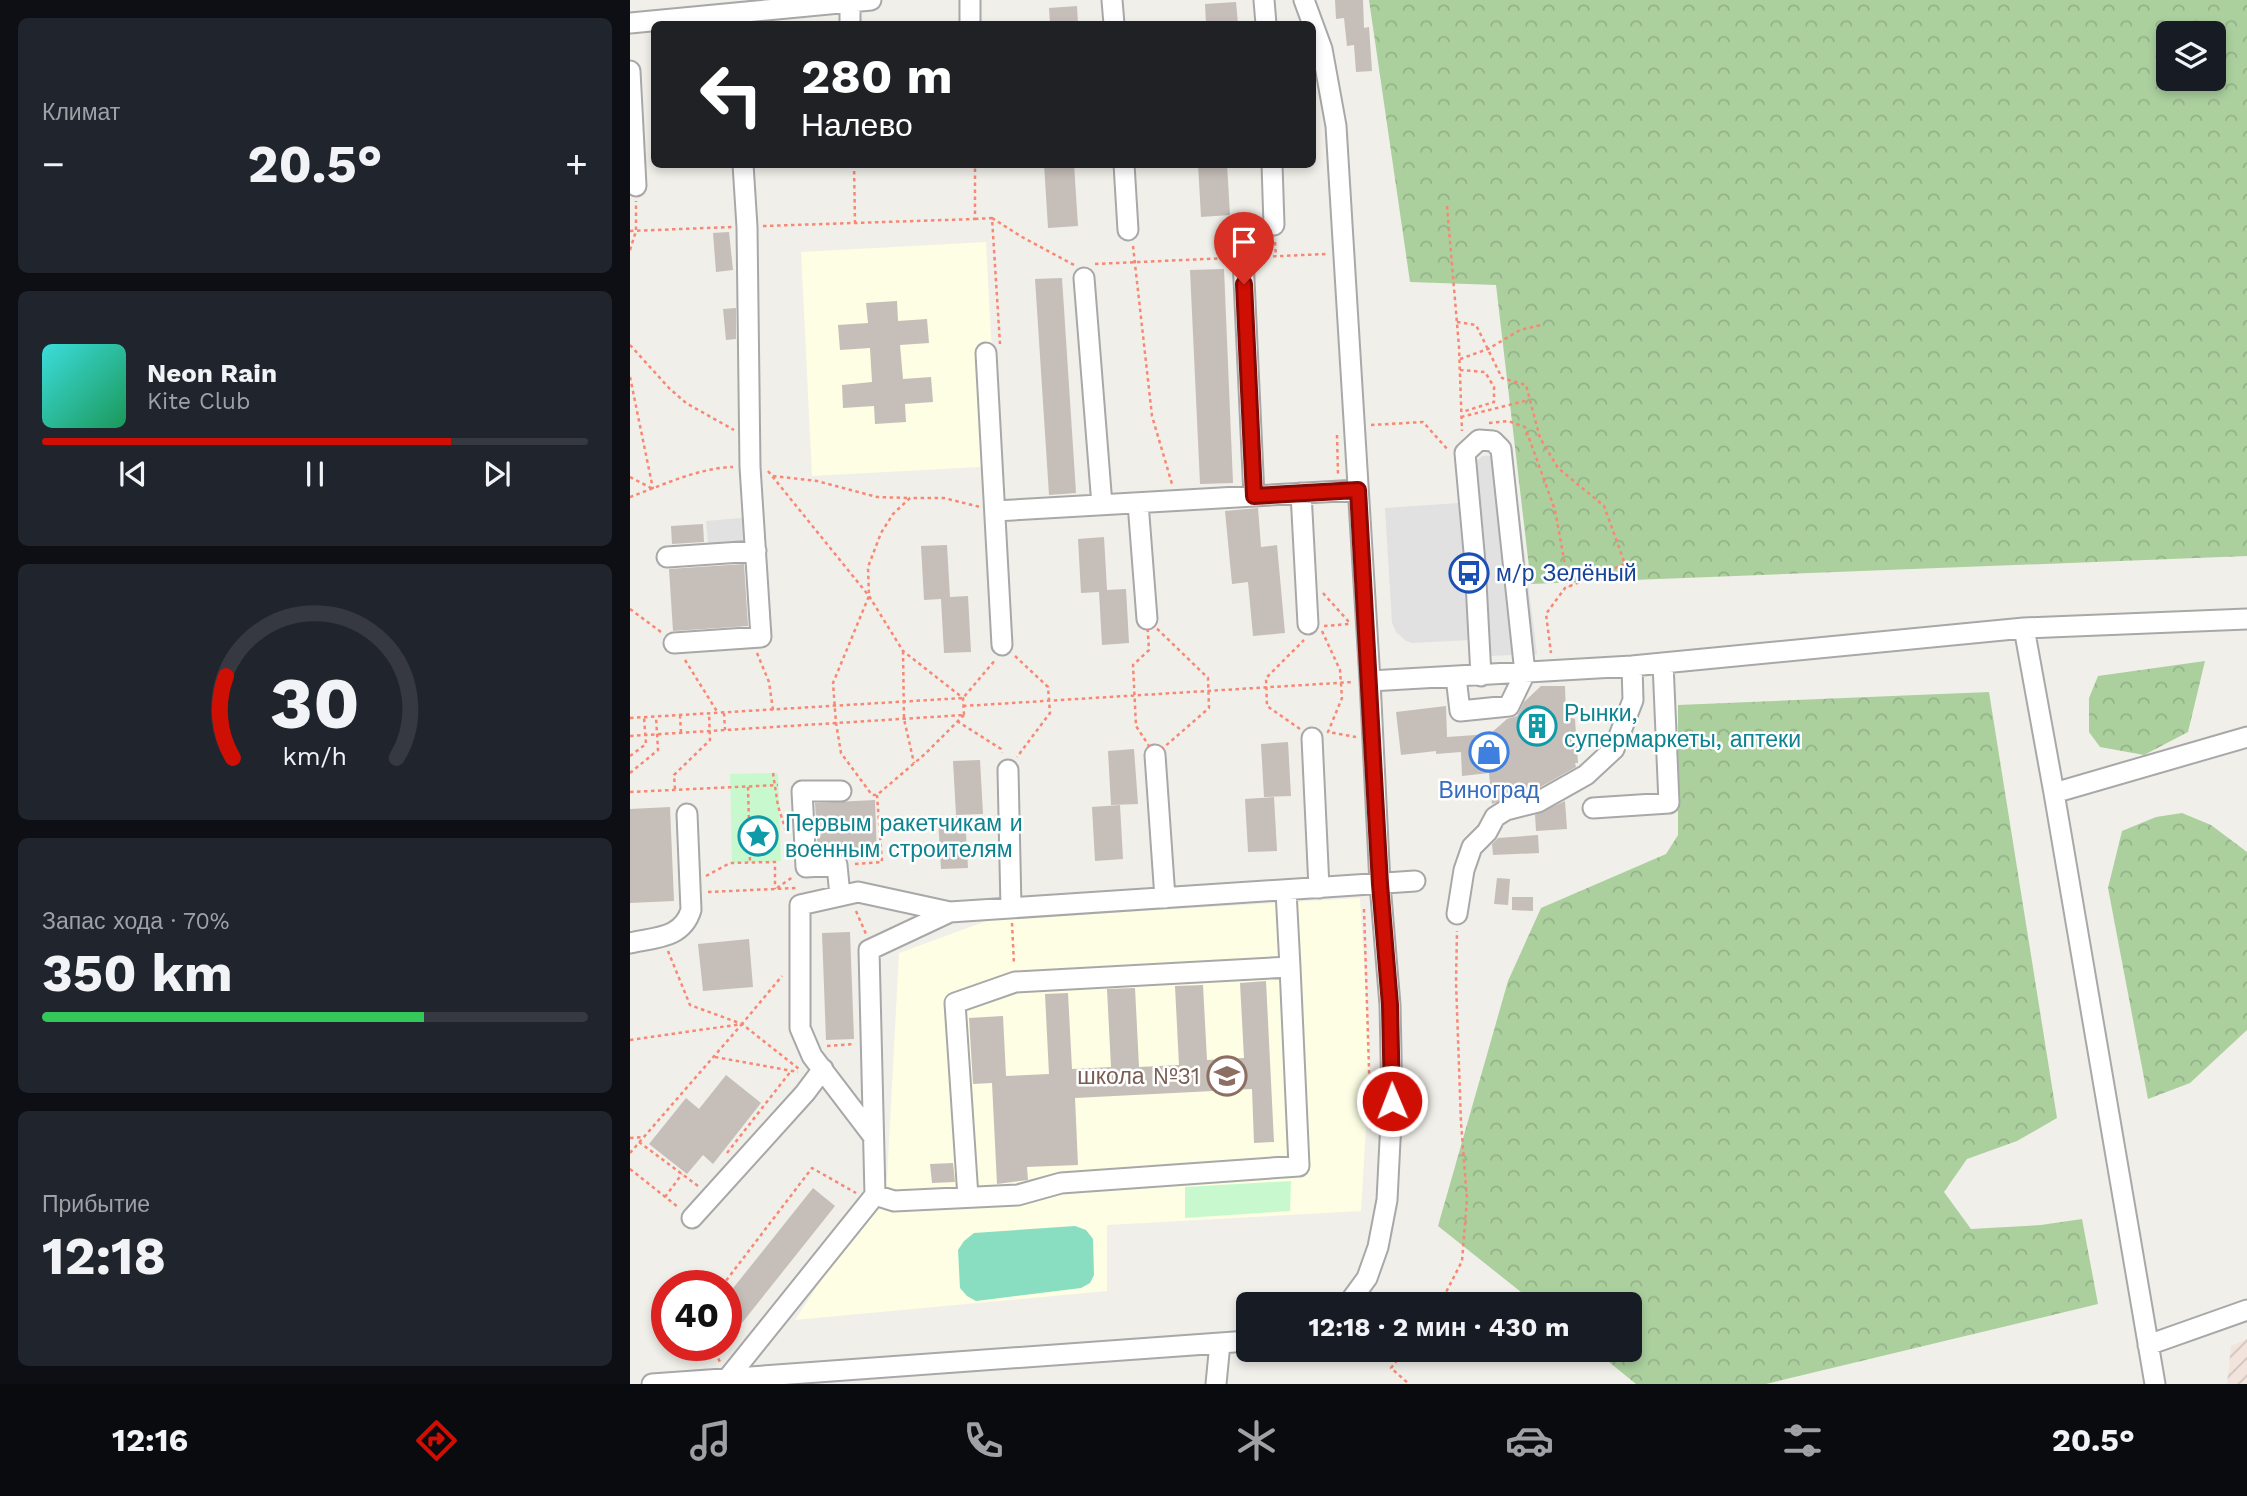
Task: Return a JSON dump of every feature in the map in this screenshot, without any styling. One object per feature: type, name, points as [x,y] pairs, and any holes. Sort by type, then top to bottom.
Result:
[{"type":"street","points":[[682,21],[734,19],[871,0]]},
{"type":"street","points":[[970,0],[970,21]]},
{"type":"street","points":[[1112,0],[1114,21]]},
{"type":"street","points":[[1264,0],[1266,21]]},
{"type":"street","points":[[1304,0],[1313,21]]},
{"type":"street","points":[[850,1],[850,21]]},
{"type":"street","points":[[630,23],[651,22]]},
{"type":"street","points":[[1316,31],[1322,49],[1336,127],[1380,884],[1390,1005],[1392,1074],[1387,1200],[1378,1247],[1367,1278],[1358,1292]]},
{"type":"street","points":[[630,71],[636,186]]},
{"type":"street","points":[[674,642],[761,637],[750,467],[747,227],[743,168]]},
{"type":"street","points":[[1124,168],[1128,230]]},
{"type":"street","points":[[1272,168],[1275,225]]},
{"type":"street","points":[[1243,258],[1254,496]]},
{"type":"street","points":[[1086,271],[1102,505]]},
{"type":"street","points":[[986,353],[1002,645]]},
{"type":"street","points":[[1456,677],[1460,711],[1508,706],[1525,673],[1501,449],[1493,441],[1479,440],[1465,453],[1481,676]]},
{"type":"street","points":[[995,511],[1358,490]]},
{"type":"street","points":[[1301,493],[1308,624]]},
{"type":"street","points":[[1138,503],[1147,619]]},
{"type":"street","points":[[667,557],[756,551]]},
{"type":"street","points":[[1370,681],[1632,666],[2024,628],[2247,619]]},
{"type":"street","points":[[2024,628],[2155,1384]]},
{"type":"street","points":[[1592,808],[1669,803],[1663,663]]},
{"type":"street","points":[[1458,914],[1464,870],[1472,847],[1487,831],[1495,817],[1506,810],[1538,802],[1586,775],[1614,749],[1633,700],[1632,666]]},
{"type":"street","points":[[1319,888],[1320,735]]},
{"type":"street","points":[[2054,793],[2247,737]]},
{"type":"street","points":[[1155,755],[1165,898]]},
{"type":"street","points":[[1008,770],[1012,908]]},
{"type":"street","points":[[840,896],[837,865],[806,867],[802,791],[841,791]]},
{"type":"street","points":[[630,943],[682,929],[691,910],[687,814]]},
{"type":"street","points":[[873,1136],[817,1062],[800,1028],[800,905],[858,892],[950,912],[1415,881]]},
{"type":"street","points":[[872,1198],[894,1201],[1018,1195],[1061,1183],[1299,1166],[1286,891]]},
{"type":"street","points":[[728,1378],[872,1198],[869,950],[950,912]]},
{"type":"street","points":[[968,1197],[955,1003],[1015,982],[1290,967]]},
{"type":"street","points":[[692,1218],[805,1093],[817,1062]]},
{"type":"street","points":[[2148,1345],[2247,1310]]},
{"type":"street","points":[[652,1384],[1236,1342]]},
{"type":"street","points":[[1216,1384],[1220,1343]]},
{"type":"path","points":[[854,168],[855,223]]},
{"type":"path","points":[[630,231],[975,219],[975,168]]},
{"type":"path","points":[[630,250],[636,231],[636,186]]},
{"type":"path","points":[[992,218],[1021,237],[1086,271],[1136,262],[1342,253]]},
{"type":"path","points":[[1128,230],[1136,262],[1152,416],[1177,500]]},
{"type":"path","points":[[1457,322],[1476,325],[1502,378],[1526,385],[1541,438],[1558,468],[1604,506],[1625,564],[1565,588],[1546,614],[1550,653],[1562,652]]},
{"type":"path","points":[[1460,359],[1488,349],[1520,330],[1541,326]]},
{"type":"path","points":[[630,345],[686,403],[750,442],[771,475],[870,596],[903,650],[963,698]]},
{"type":"path","points":[[1460,370],[1485,372],[1494,387],[1494,402],[1461,414],[1530,399]]},
{"type":"path","points":[[630,377],[653,489]]},
{"type":"path","points":[[1485,423],[1508,421],[1525,427],[1555,510],[1569,587]]},
{"type":"path","points":[[1364,426],[1423,422],[1466,470]]},
{"type":"path","points":[[1461,425],[1473,424]]},
{"type":"path","points":[[630,497],[684,477],[720,468],[750,467]]},
{"type":"path","points":[[771,475],[817,481],[877,497],[944,498],[995,511]]},
{"type":"path","points":[[630,477],[653,489]]},
{"type":"path","points":[[910,498],[893,514],[881,533],[868,566],[870,596],[833,683],[841,753],[872,796],[877,795],[964,715]]},
{"type":"path","points":[[1320,735],[1342,698],[1340,670],[1320,626],[1351,624],[1324,593]]},
{"type":"path","points":[[1147,619],[1208,678],[1209,691],[1209,708],[1155,755],[1136,726],[1134,696],[1133,665],[1149,650],[1147,619]]},
{"type":"path","points":[[1308,624],[1304,641],[1266,678],[1267,706],[1320,735],[1373,740]]},
{"type":"path","points":[[750,638],[769,682],[773,710]]},
{"type":"path","points":[[964,715],[963,698],[996,661],[995,645],[1002,645],[1048,687],[1050,713],[1008,770]]},
{"type":"path","points":[[903,650],[902,702],[914,763]]},
{"type":"path","points":[[963,706],[1370,681]]},
{"type":"path","points":[[630,718],[963,698]]},
{"type":"path","points":[[675,790],[674,775],[710,740],[709,713]]},
{"type":"path","points":[[724,713],[725,730]]},
{"type":"path","points":[[680,715],[681,733]]},
{"type":"path","points":[[630,736],[964,715]]},
{"type":"path","points":[[630,773],[658,750],[656,717]]},
{"type":"path","points":[[630,756],[646,744],[644,718]]},
{"type":"path","points":[[957,721],[1001,749],[1008,770]]},
{"type":"path","points":[[630,792],[778,785]]},
{"type":"path","points":[[748,787],[750,863]]},
{"type":"path","points":[[837,865],[882,862],[877,795]]},
{"type":"path","points":[[690,889],[730,863],[775,862],[775,889]]},
{"type":"path","points":[[775,889],[800,872]]},
{"type":"path","points":[[690,889],[801,888]]},
{"type":"path","points":[[1364,904],[1371,1133]]},
{"type":"path","points":[[1012,908],[1015,982]]},
{"type":"path","points":[[1446,1292],[1462,1261],[1467,1199],[1457,995],[1458,914]]},
{"type":"path","points":[[662,936],[690,1005],[742,1024],[805,1073],[714,1057]]},
{"type":"path","points":[[630,1153],[800,955]]},
{"type":"path","points":[[630,1040],[742,1024]]},
{"type":"path","points":[[817,1062],[826,1046],[852,1045],[870,1036]]},
{"type":"path","points":[[724,1155],[791,1071]]},
{"type":"path","points":[[630,1138],[643,1137]]},
{"type":"path","points":[[639,1142],[699,1187]]},
{"type":"path","points":[[734,1270],[812,1168],[872,1198]]},
{"type":"path","points":[[630,1170],[692,1218]]},
{"type":"path","points":[[665,1197],[682,1174]]},
{"type":"path","points":[[1396,1362],[1391,1368],[1409,1384]]},
{"type":"shaded area","points":[[986,242],[998,466],[812,476],[801,252]]},
{"type":"shaded area","points":[[1500,455],[1512,463],[1514,469],[1537,654],[1489,656],[1475,463],[1482,456]]},
{"type":"shaded area","points":[[1458,503],[1471,640],[1406,641],[1396,632],[1392,623],[1385,508]]},
{"type":"shaded area","points":[[753,517],[756,547],[709,553],[706,521]]},
{"type":"shaded area","points":[[1360,898],[1370,1061],[1361,1211],[1107,1225],[1107,1291],[795,1320],[887,1179],[899,953],[989,920]]},
{"type":"shaded area","points":[[2247,1339],[2247,1384],[2227,1384],[2231,1346]]},
{"type":"green space","points":[[1369,0],[2247,0],[2247,556],[1531,584],[1496,285],[1410,282]]},
{"type":"green space","points":[[2205,661],[2188,732],[2144,755],[2100,747],[2089,732],[2089,698],[2098,676]]},
{"type":"green space","points":[[1989,692],[2057,1118],[2017,1141],[1967,1159],[1944,1192],[1971,1229],[2041,1225],[2082,1219],[2098,1304],[1766,1384],[1636,1384],[1609,1362],[1642,1362],[1642,1292],[1521,1292],[1438,1226],[1508,981],[1541,908],[1666,854],[1678,835],[1678,705]]},
{"type":"green space","points":[[778,773],[781,861],[732,863],[730,774]]},
{"type":"green space","points":[[2182,813],[2211,825],[2247,852],[2247,1030],[2190,1083],[2148,1099],[2108,888],[2122,831],[2156,817]]},
{"type":"green space","points":[[1291,1181],[1290,1211],[1185,1218],[1185,1187]]},
{"type":"green space","points":[[1075,1226],[1086,1230],[1093,1239],[1094,1275],[1090,1283],[1081,1288],[976,1301],[960,1288],[958,1250],[974,1233]]},
{"type":"building","points":[[1335,0],[1363,0],[1364,28],[1369,27],[1372,71],[1356,72],[1354,45],[1347,46],[1344,18],[1336,19]]},
{"type":"building","points":[[1236,2],[1238,21],[1206,21],[1205,4]]},
{"type":"building","points":[[1077,6],[1078,21],[1050,21],[1049,8]]},
{"type":"building","points":[[1044,168],[1074,168],[1078,226],[1048,228]]},
{"type":"building","points":[[1198,168],[1227,168],[1230,215],[1201,217]]},
{"type":"building","points":[[729,232],[733,270],[716,272],[713,233]]},
{"type":"building","points":[[1224,269],[1233,483],[1200,484],[1190,270]]},
{"type":"building","points":[[1062,278],[1076,493],[1049,495],[1035,279]]},
{"type":"building","points":[[897,301],[898,321],[927,319],[929,343],[900,345],[903,379],[931,377],[933,402],[905,404],[906,422],[875,424],[874,406],[843,408],[842,385],[872,382],[870,348],[840,350],[838,325],[868,323],[866,303]]},
{"type":"building","points":[[736,308],[736,339],[726,340],[723,309]]},
{"type":"building","points":[[1258,508],[1261,547],[1277,545],[1285,633],[1253,636],[1248,582],[1232,584],[1225,511]]},
{"type":"building","points":[[703,524],[704,542],[672,544],[671,526]]},
{"type":"building","points":[[1104,537],[1107,590],[1126,589],[1129,643],[1102,645],[1099,592],[1081,593],[1078,539]]},
{"type":"building","points":[[947,545],[950,597],[968,596],[971,652],[944,653],[941,599],[924,600],[921,546]]},
{"type":"building","points":[[744,564],[748,626],[673,631],[669,569]]},
{"type":"building","name":"Рынки, супермаркеты, аптеки","points":[[1541,686],[1565,686],[1566,716],[1575,719],[1578,763],[1575,763],[1576,767],[1533,791],[1505,793],[1505,798],[1492,804],[1489,773],[1462,776],[1461,752],[1436,754],[1436,751],[1401,755],[1396,712],[1446,706],[1447,737],[1490,734],[1507,719],[1517,716],[1524,702]]},
{"type":"building","points":[[1288,742],[1291,796],[1264,797],[1261,744]]},
{"type":"building","points":[[1134,749],[1138,804],[1111,805],[1108,751]]},
{"type":"building","points":[[980,760],[983,814],[956,815],[953,761]]},
{"type":"building","points":[[1274,797],[1277,851],[1248,852],[1245,799]]},
{"type":"building","points":[[875,800],[877,857],[847,858],[837,853],[818,854],[815,803]]},
{"type":"building","points":[[1565,801],[1567,829],[1536,831],[1535,815]]},
{"type":"building","points":[[1120,805],[1123,859],[1095,861],[1092,807]]},
{"type":"building","points":[[670,807],[674,901],[630,903],[630,809]]},
{"type":"building","points":[[965,816],[968,868],[941,869],[938,817]]},
{"type":"building","points":[[1538,835],[1539,853],[1493,855],[1492,844],[1498,838]]},
{"type":"building","points":[[1497,878],[1510,879],[1508,905],[1494,904]]},
{"type":"building","points":[[1512,897],[1533,897],[1533,911],[1512,910]]},
{"type":"building","points":[[850,932],[854,1039],[826,1040],[822,933]]},
{"type":"building","points":[[749,939],[753,987],[703,991],[698,944]]},
{"type":"building","points":[[1266,981],[1274,1142],[1254,1143],[1252,1089],[1075,1098],[1078,1165],[1027,1167],[1028,1180],[997,1184],[992,1083],[973,1084],[969,1018],[1003,1016],[1006,1076],[1049,1074],[1045,994],[1068,993],[1072,1069],[1111,1067],[1107,989],[1135,988],[1139,1067],[1179,1065],[1175,986],[1203,985],[1207,1060],[1244,1058],[1240,983]]},
{"type":"building","points":[[726,1075],[761,1103],[713,1164],[703,1155],[687,1174],[649,1144],[686,1098],[699,1109]]},
{"type":"building","points":[[953,1163],[955,1182],[932,1183],[930,1164]]},
{"type":"building","points":[[813,1188],[835,1206],[742,1323],[742,1277]]},
{"type":"place","name":"м/р Зелёный","points":[[1469,573]]},
{"type":"place","name":"Рынки, супермаркеты, аптеки","points":[[1537,726]]},
{"type":"place","name":"Виноград","points":[[1489,752]]},
{"type":"place","name":"Первым ракетчикам и военным строителям","points":[[758,836]]},
{"type":"place","name":"школа №31","points":[[1227,1076]]},
{"type":"route","points":[[1244,284],[1254,496],[1358,490],[1380,884],[1390,1005],[1392,1101]]}]
